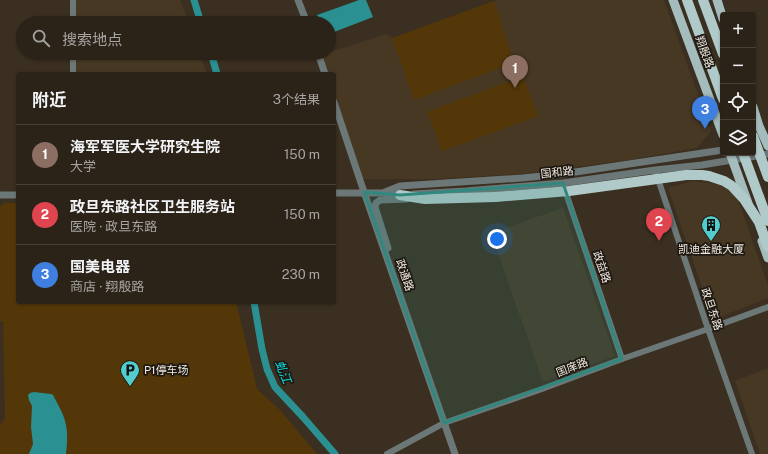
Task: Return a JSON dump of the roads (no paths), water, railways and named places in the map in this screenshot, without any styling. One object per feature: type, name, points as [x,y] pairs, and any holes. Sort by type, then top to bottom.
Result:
[{"type":"highway","points":[[687,0],[720,91]]},
{"type":"highway","points":[[703,0],[721,48]]},
{"type":"highway","points":[[756,144],[768,178]]},
{"type":"highway","points":[[744,156],[768,221]]},
{"type":"highway","points":[[400,195],[425,199],[495,197],[569,190],[686,175],[702,175],[724,181],[732,186],[744,199],[759,222],[768,247]]},
{"type":"main road","name":"翔殷路","points":[[673,0],[720,127]]},
{"type":"main road","points":[[717,0],[721,12]]},
{"type":"main road","points":[[756,116],[768,165]]},
{"type":"main road","points":[[731,157],[768,258]]},
{"type":"street","points":[[73,0],[73,16]]},
{"type":"street","points":[[298,0],[304,16]]},
{"type":"street","points":[[73,60],[73,72]]},
{"type":"street","points":[[320,60],[324,72]]},
{"type":"street","name":"政通路","points":[[336,108],[455,454]]},
{"type":"street","name":"国和路","points":[[336,193],[383,192],[400,195],[563,183],[702,165],[764,147]]},
{"type":"street","name":"国和路","points":[[383,192],[400,186],[562,174],[720,150]]},
{"type":"street","name":"政旦东路","points":[[655,170],[708,330],[752,454]]},
{"type":"street","name":"政益路","points":[[563,183],[622,358]]},
{"type":"street","points":[[0,195],[16,195]]},
{"type":"street","points":[[393,273],[393,263],[375,207],[376,204],[380,200],[425,199]]},
{"type":"street","name":"国庠路","points":[[387,454],[444,423],[542,389],[622,358],[708,330],[768,307]]},
{"type":"water","points":[[359,0],[366,0],[373,17],[336,31],[336,16],[317,15]]},
{"type":"water","points":[[34,392],[53,395],[59,406],[67,428],[66,454],[29,454],[33,444],[31,427],[32,406],[28,395]]},
{"type":"waterway","name":"虬江","points":[[194,0],[199,16]]},
{"type":"waterway","name":"虬江","points":[[213,60],[216,72]]},
{"type":"waterway","name":"虬江","points":[[254,304],[262,349],[267,369],[275,387],[335,454]]},
{"type":"place","name":"海军军医大学研究生院","points":[[515,88]]},
{"type":"place","name":"国美电器","points":[[705,129]]},
{"type":"place","name":"政旦东路社区卫生服务站","points":[[659,241]]},
{"type":"place","name":"凯迪金融大厦","points":[[711,242]]},
{"type":"place","name":"P1停车场","points":[[130,387]]}]
